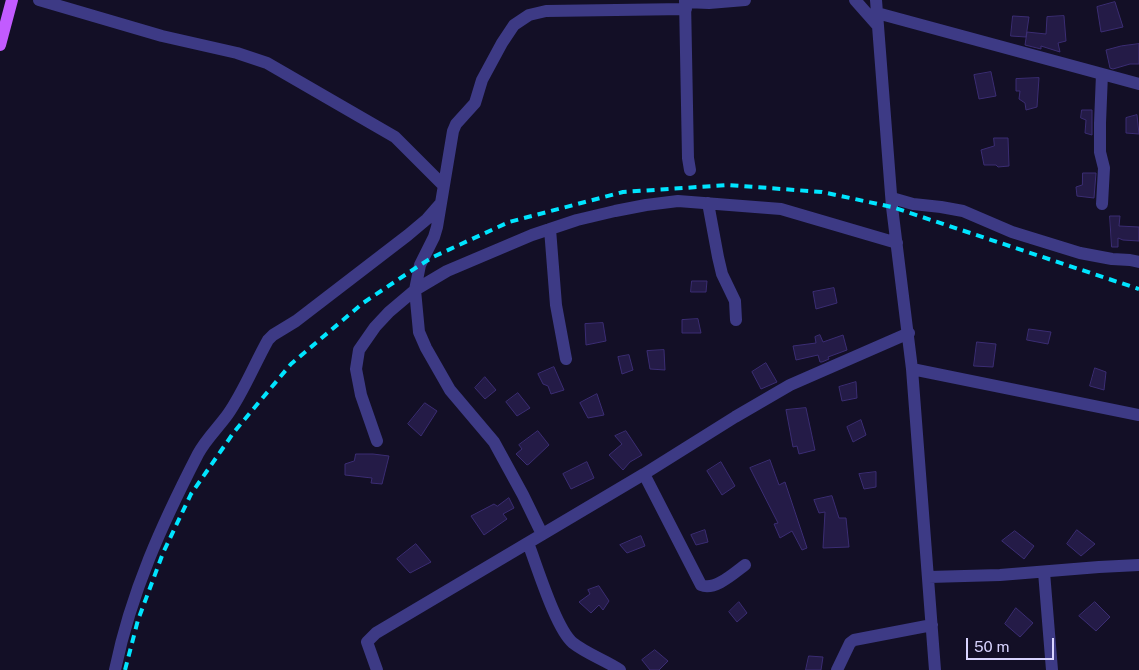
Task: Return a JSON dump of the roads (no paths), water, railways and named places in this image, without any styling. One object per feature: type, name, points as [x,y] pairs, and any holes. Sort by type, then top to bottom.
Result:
[{"type":"main road","points":[[0,45],[12,0]]},
{"type":"street","points":[[39,0],[162,36],[237,53],[267,63],[394,137],[444,185]]},
{"type":"street","points":[[542,534],[494,442],[457,400],[426,348],[418,328],[415,290],[420,265],[434,237],[453,131],[456,124],[475,103],[482,80],[502,43],[514,25],[529,15],[546,10],[709,4],[744,0]]},
{"type":"street","points":[[855,0],[878,26]]},
{"type":"street","points":[[685,4],[688,158],[690,170]]},
{"type":"street","points":[[935,670],[909,333],[892,198],[876,6],[1139,84]]},
{"type":"street","points":[[1102,74],[1100,123],[1100,152],[1104,168],[1102,204]]},
{"type":"street","points":[[892,198],[913,204],[963,211],[1012,232],[1080,253],[1112,259],[1136,260]]},
{"type":"street","points":[[377,441],[361,395],[356,369],[357,356],[363,342],[375,327],[389,312],[415,290],[447,270],[550,229],[577,220],[646,205],[678,201],[781,210],[897,243]]},
{"type":"street","points":[[115,670],[131,605],[156,541],[199,453],[228,414],[268,340],[296,321],[408,235],[427,219],[441,203]]},
{"type":"street","points":[[708,203],[722,274],[735,301],[736,320]]},
{"type":"street","points":[[550,229],[556,304],[566,359]]},
{"type":"street","points":[[377,670],[367,646],[367,642],[372,636],[790,385],[909,333]]},
{"type":"street","points":[[912,369],[1139,415]]},
{"type":"street","points":[[644,474],[701,585],[719,583],[745,565]]},
{"type":"street","points":[[528,543],[558,622],[566,635],[572,643],[620,670]]},
{"type":"street","points":[[928,577],[1000,575],[1139,565]]},
{"type":"street","points":[[1044,572],[1052,670]]},
{"type":"street","points":[[837,670],[850,643],[854,640],[932,625]]},
{"type":"railway","points":[[125,670],[138,620],[163,553],[191,494],[234,432],[291,364],[363,303],[420,265],[433,257],[509,222],[623,192],[728,185],[822,192],[892,207],[1139,289]]}]
